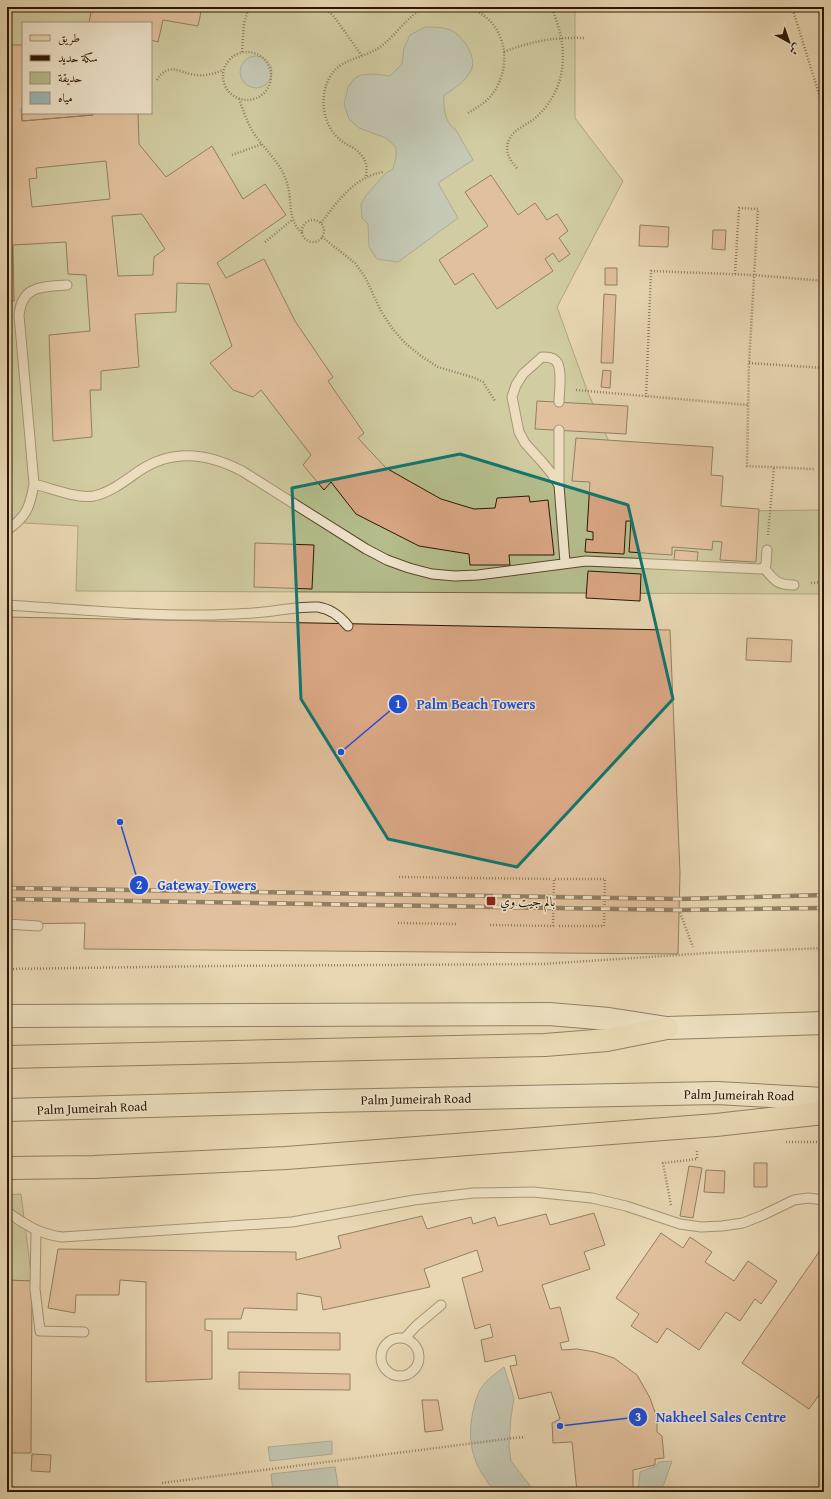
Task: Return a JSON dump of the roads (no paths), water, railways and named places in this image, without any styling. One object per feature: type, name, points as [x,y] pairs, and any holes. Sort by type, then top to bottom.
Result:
[{"type":"main road","points":[[7,1016],[549,1014],[609,1019],[667,1028]]},
{"type":"main road","points":[[7,1056],[545,1045],[607,1040],[667,1028],[824,1023]]},
{"type":"main road","name":"Palm Jumeirah Road","points":[[7,1110],[709,1093],[757,1094],[824,1099]]},
{"type":"main road","points":[[7,1168],[94,1167],[286,1158],[716,1125],[824,1113]]},
{"type":"lane","points":[[7,530],[18,523],[30,505],[34,484],[19,315],[20,305],[24,297],[32,290],[41,287],[67,285]]},
{"type":"lane","points":[[559,402],[560,370],[557,362],[550,357],[542,357],[523,374],[516,385],[512,397],[519,432],[525,443],[544,463],[559,485]]},
{"type":"lane","points":[[559,430],[559,485],[565,563]]},
{"type":"lane","points":[[34,484],[81,496],[93,496],[113,488],[144,468],[160,460],[176,456],[194,455],[227,463],[366,549],[387,560],[432,574],[455,576],[478,575],[597,560],[758,569],[764,568]]},
{"type":"lane","points":[[764,568],[767,550]]},
{"type":"lane","points":[[764,568],[780,584],[794,585]]},
{"type":"lane","points":[[7,605],[158,614],[259,612],[309,607],[331,611],[341,617],[348,626]]},
{"type":"lane","points":[[7,924],[38,926]]},
{"type":"lane","points":[[7,1212],[36,1231],[48,1236],[62,1237],[261,1225],[324,1217],[355,1210],[443,1196],[503,1192],[540,1193],[598,1199],[626,1206],[674,1223],[701,1227],[743,1223],[794,1200],[808,1198],[824,1200]]},
{"type":"lane","points":[[36,1231],[35,1289],[40,1332],[84,1332]]},
{"type":"lane","points":[[405,1338],[416,1346],[419,1352],[419,1359],[417,1366],[412,1371],[406,1375],[399,1376],[392,1374],[383,1365],[381,1358],[382,1351],[391,1340],[405,1338],[416,1326],[441,1305]]},
{"type":"water","points":[[425,27],[444,28],[455,32],[464,41],[471,53],[473,65],[471,70],[466,78],[444,95],[444,110],[449,124],[456,130],[473,160],[438,183],[458,218],[398,262],[377,259],[369,247],[368,224],[362,218],[361,204],[367,194],[386,173],[393,169],[396,157],[396,147],[386,138],[359,128],[349,119],[344,104],[348,87],[355,78],[361,75],[374,74],[390,76],[402,64],[404,48],[410,35]]},
{"type":"water","points":[[256,56],[262,57],[269,63],[272,72],[271,78],[265,85],[256,88],[250,87],[243,81],[240,72],[241,66],[247,59]]},
{"type":"water","points":[[504,1367],[514,1398],[509,1446],[511,1461],[531,1487],[538,1492],[495,1492],[477,1464],[471,1445],[471,1423],[477,1396],[480,1389],[487,1381]]},
{"type":"water","points":[[332,1441],[332,1454],[270,1461],[268,1447]]},
{"type":"water","points":[[672,1461],[664,1484],[658,1492],[638,1492],[640,1472],[656,1466],[659,1462]]},
{"type":"water","points":[[335,1467],[339,1492],[273,1492],[271,1474]]},
{"type":"railway","points":[[7,888],[679,899],[824,895]]},
{"type":"railway","points":[[7,899],[679,910],[824,908]]},
{"type":"place","name":"Palm Beach Towers","points":[[341,752]]},
{"type":"place","name":"Gateway Towers","points":[[120,822]]},
{"type":"place","name":"بالم جيت وي","points":[[491,901]]},
{"type":"place","name":"Nakheel Sales Centre","points":[[560,1426]]}]
